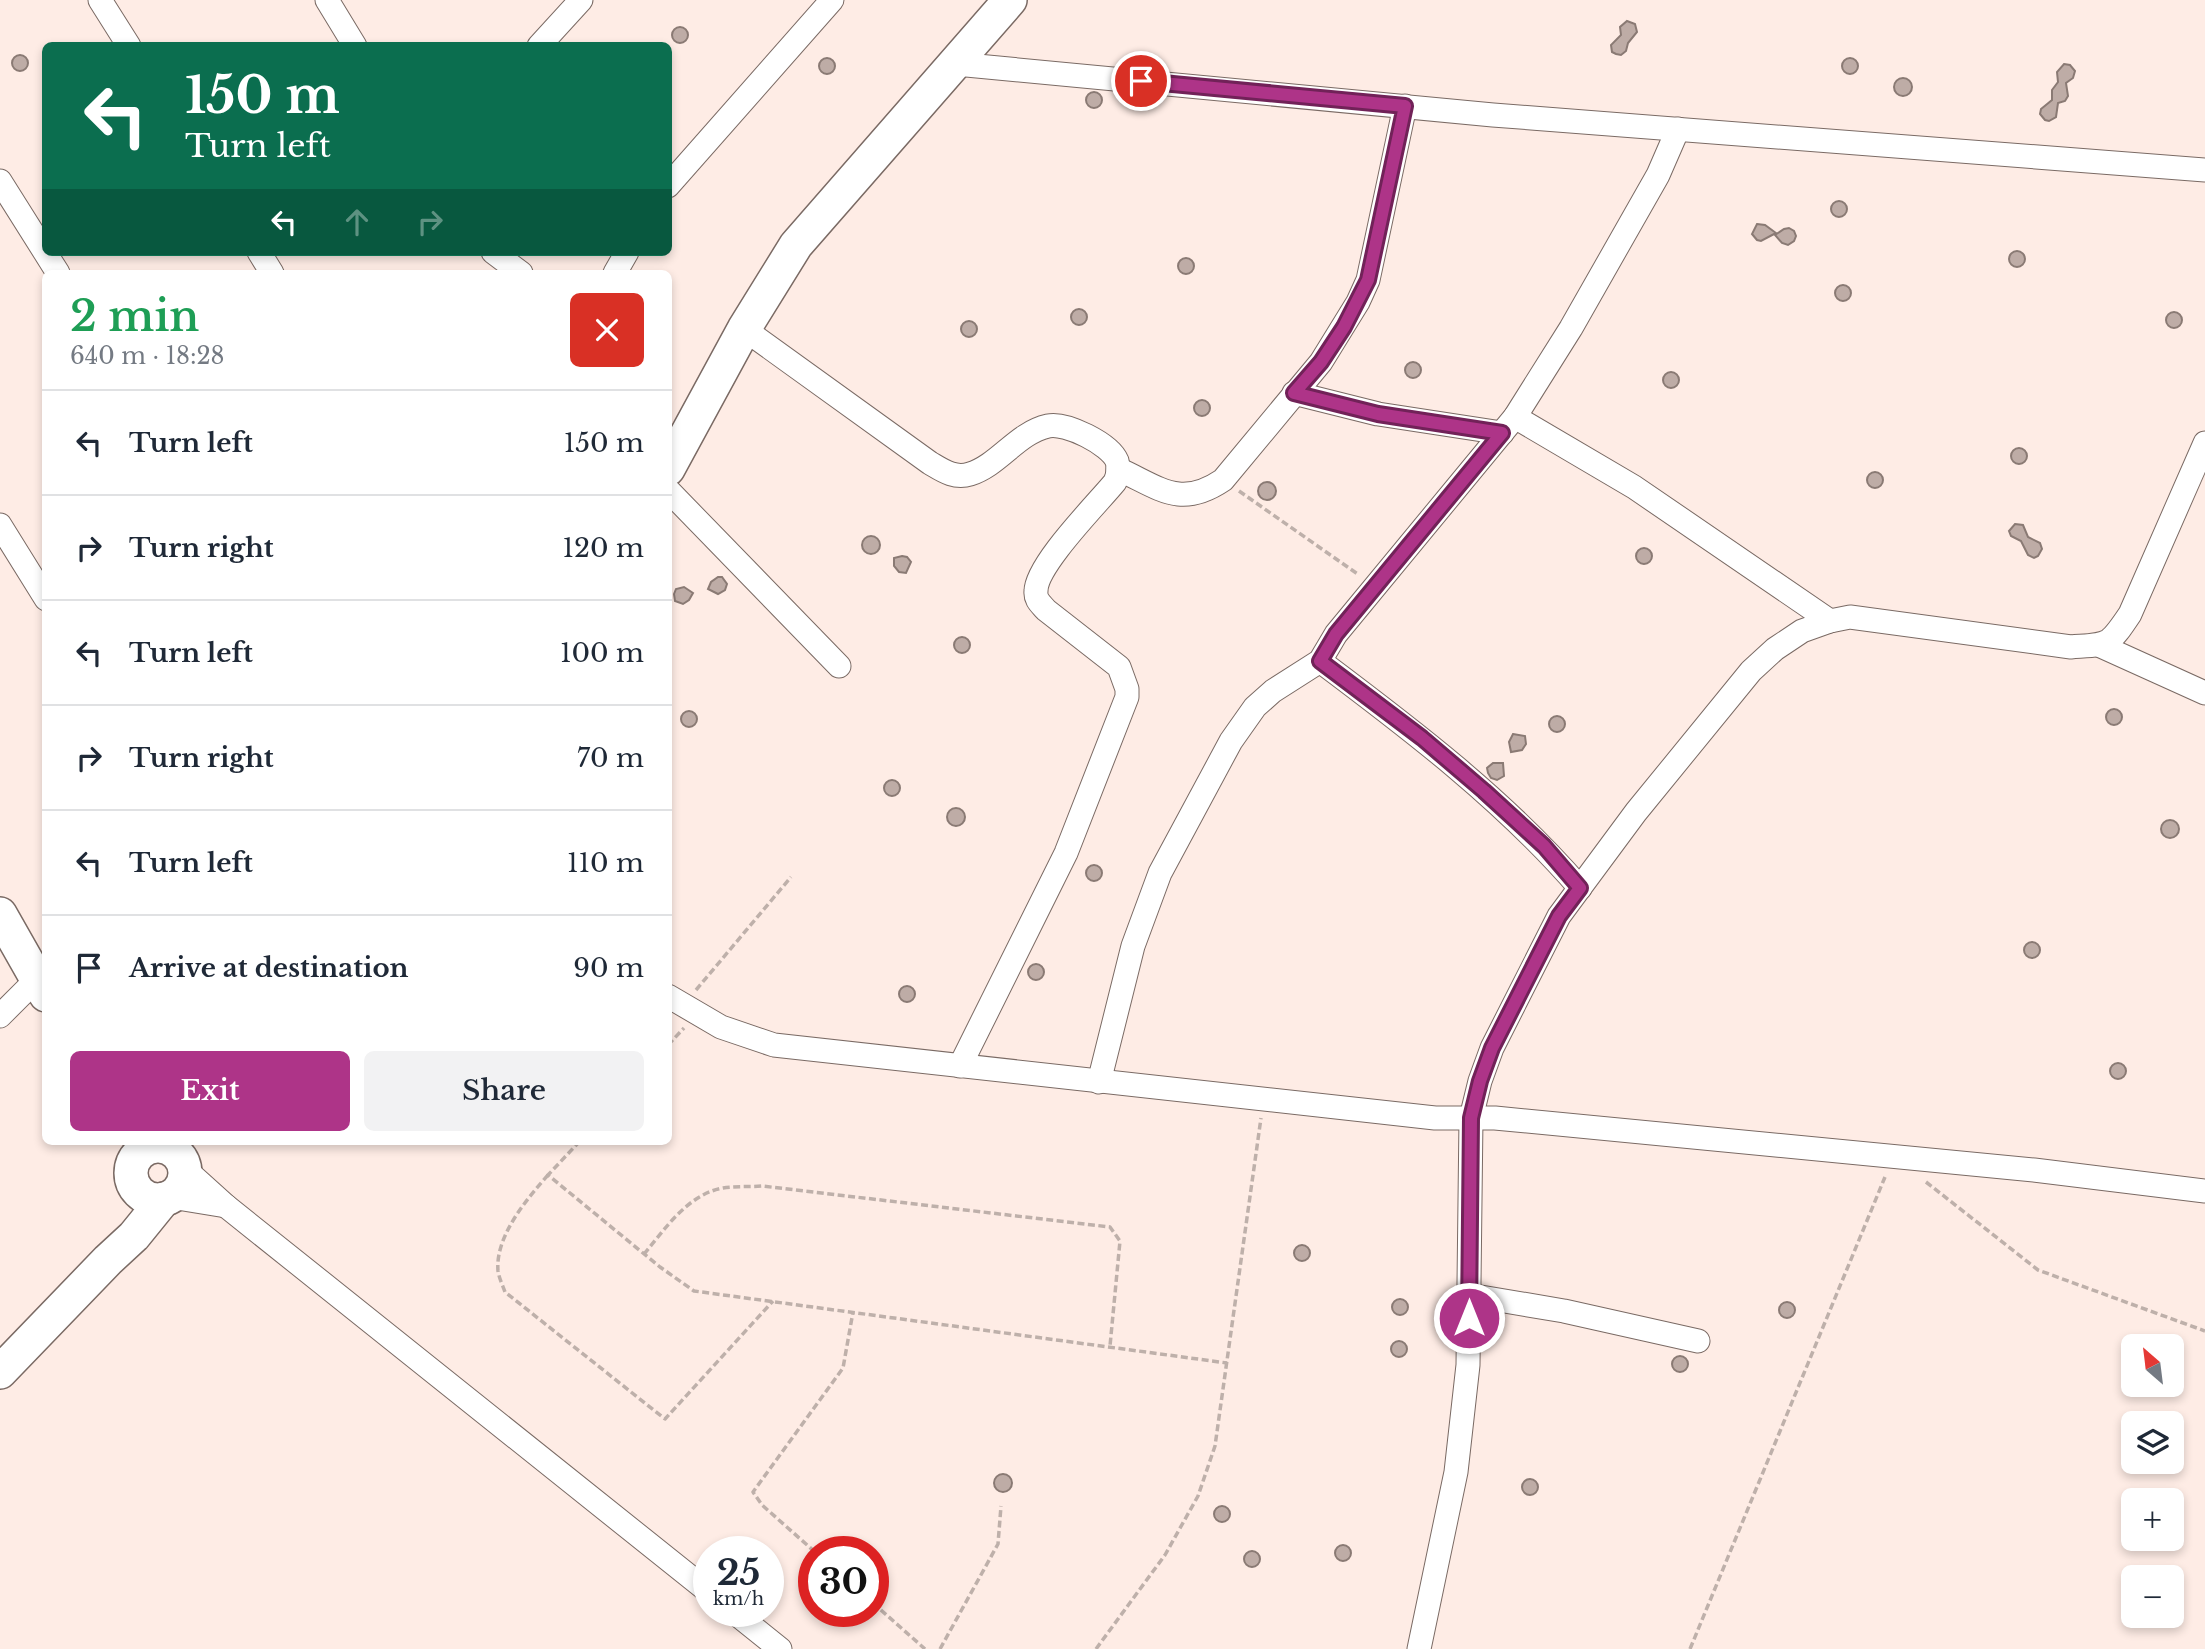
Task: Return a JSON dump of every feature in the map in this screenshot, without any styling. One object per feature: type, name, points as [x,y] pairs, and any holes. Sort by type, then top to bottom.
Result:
[{"type":"street","points":[[100,0],[126,42]]},
{"type":"street","points":[[327,0],[353,42]]},
{"type":"street","points":[[543,42],[581,0]]},
{"type":"street","points":[[672,182],[832,0]]},
{"type":"street","points":[[672,462],[744,329],[796,245],[1010,0]]},
{"type":"street","points":[[956,64],[1493,115],[2205,170]]},
{"type":"street","points":[[1118,469],[1175,495],[1210,489],[1223,480],[1321,362],[1344,327],[1368,280],[1405,106]]},
{"type":"street","points":[[1099,1082],[1133,946],[1160,873],[1231,741],[1255,707],[1273,691],[1320,661],[1336,634],[1509,425],[1571,328],[1658,175],[1678,128]]},
{"type":"street","points":[[0,181],[42,248]]},
{"type":"street","points":[[498,256],[517,270]]},
{"type":"street","points":[[744,329],[930,463],[955,476],[969,475],[984,468],[1024,437],[1049,426],[1063,426],[1081,432],[1113,455],[1118,469],[1115,482],[1045,565],[1035,590],[1037,600],[1046,610],[1119,667],[1127,698],[1066,853],[960,1066]]},
{"type":"street","points":[[1294,393],[1378,414],[1509,425],[1634,487],[1830,621]]},
{"type":"street","points":[[2101,646],[2117,635],[2130,614],[2205,443]]},
{"type":"street","points":[[672,494],[838,666]]},
{"type":"street","points":[[0,525],[42,593]]},
{"type":"street","points":[[1419,1649],[1456,1472],[1468,1365],[1471,1118],[1480,1081],[1492,1048],[1559,916],[1636,812],[1751,671],[1775,649],[1802,631],[1850,617],[2071,647],[2101,646],[2205,693]]},
{"type":"street","points":[[1320,661],[1422,738],[1484,791],[1544,846],[1580,888]]},
{"type":"street","points":[[0,914],[41,987],[0,1016]]},
{"type":"street","points":[[676,1000],[722,1027],[774,1045],[1435,1118],[1471,1118],[2034,1170],[2205,1191]]},
{"type":"street","points":[[0,1372],[108,1260],[159,1161],[226,1206],[693,1579]]},
{"type":"street","points":[[1469,1295],[1564,1311],[1698,1341]]},
{"type":"street","points":[[753,1627],[780,1649]]},
{"type":"path","points":[[1223,480],[1375,587]]},
{"type":"path","points":[[676,1000],[791,877]]},
{"type":"path","points":[[1096,1649],[1165,1556],[1198,1496],[1215,1446],[1264,1099]]},
{"type":"path","points":[[576,1145],[520,1208],[503,1241],[498,1270],[505,1292],[665,1419],[773,1301]]},
{"type":"path","points":[[1690,1649],[1894,1157]]},
{"type":"path","points":[[548,1175],[644,1254],[694,1291],[1227,1363]]},
{"type":"path","points":[[1925,1181],[2038,1270],[2205,1331]]},
{"type":"path","points":[[644,1254],[675,1216],[698,1198],[721,1188],[762,1186],[1110,1227],[1120,1241],[1110,1347]]},
{"type":"path","points":[[798,1537],[762,1505],[754,1492],[843,1368],[853,1312]]},
{"type":"path","points":[[940,1649],[998,1544],[1001,1506]]},
{"type":"path","points":[[889,1618],[925,1649]]},
{"type":"building","points":[[1627,21],[1635,24],[1637,32],[1628,43],[1626,51],[1621,55],[1616,54],[1612,52],[1611,45],[1621,35],[1620,27]]},
{"type":"building","points":[[677,27],[683,27],[688,35],[686,41],[677,43],[672,38],[672,32]]},
{"type":"building","points":[[17,55],[23,55],[28,63],[26,69],[17,71],[12,66],[12,60]]},
{"type":"building","points":[[824,58],[830,58],[835,66],[833,72],[824,74],[819,69],[819,63]]},
{"type":"building","points":[[1847,58],[1853,58],[1858,66],[1856,72],[1847,74],[1842,69],[1842,63]]},
{"type":"building","points":[[2064,64],[2070,65],[2075,71],[2073,78],[2066,83],[2068,96],[2065,101],[2058,103],[2056,117],[2045,120],[2040,114],[2041,109],[2052,100],[2052,90],[2058,82],[2057,72]]},
{"type":"building","points":[[1903,78],[1909,81],[1912,87],[1909,93],[1903,96],[1897,93],[1894,87],[1897,81]]},
{"type":"building","points":[[1091,92],[1097,92],[1102,100],[1100,106],[1091,108],[1086,103],[1086,97]]},
{"type":"building","points":[[1836,201],[1842,201],[1847,209],[1845,215],[1836,217],[1831,212],[1831,206]]},
{"type":"building","points":[[1757,224],[1765,225],[1776,233],[1761,241],[1757,240],[1752,234]]},
{"type":"building","points":[[1789,228],[1796,236],[1788,245],[1775,235]]},
{"type":"building","points":[[2014,251],[2020,251],[2025,259],[2023,265],[2014,267],[2009,262],[2009,256]]},
{"type":"building","points":[[1183,258],[1189,258],[1194,266],[1192,272],[1183,274],[1178,269],[1178,263]]},
{"type":"building","points":[[1840,285],[1846,285],[1851,293],[1849,299],[1840,301],[1835,296],[1835,290]]},
{"type":"building","points":[[1076,309],[1082,309],[1087,317],[1085,323],[1076,325],[1071,320],[1071,314]]},
{"type":"building","points":[[2171,312],[2177,312],[2182,320],[2180,326],[2171,328],[2166,323],[2166,317]]},
{"type":"building","points":[[966,321],[972,321],[977,329],[975,335],[966,337],[961,332],[961,326]]},
{"type":"building","points":[[1410,362],[1416,362],[1421,370],[1419,376],[1410,378],[1405,373],[1405,367]]},
{"type":"building","points":[[1668,372],[1674,372],[1679,380],[1677,386],[1668,388],[1663,383],[1663,377]]},
{"type":"building","points":[[1199,400],[1205,400],[1210,408],[1208,414],[1199,416],[1194,411],[1194,405]]},
{"type":"building","points":[[2016,448],[2022,448],[2027,456],[2025,462],[2016,464],[2011,459],[2011,453]]},
{"type":"building","points":[[1872,472],[1878,472],[1883,480],[1881,486],[1872,488],[1867,483],[1867,477]]},
{"type":"building","points":[[1267,482],[1273,485],[1276,491],[1273,497],[1267,500],[1261,497],[1258,491],[1261,485]]},
{"type":"building","points":[[2015,524],[2023,525],[2028,537],[2040,543],[2042,549],[2038,556],[2034,558],[2028,555],[2021,541],[2011,536],[2009,531]]},
{"type":"building","points":[[871,536],[877,539],[880,545],[877,551],[871,554],[865,551],[862,545],[865,539]]},
{"type":"building","points":[[1641,548],[1647,548],[1652,556],[1650,562],[1641,564],[1636,559],[1636,553]]},
{"type":"building","points":[[902,556],[911,562],[906,573],[899,572],[894,566],[894,558]]},
{"type":"building","points":[[722,577],[727,584],[725,590],[718,594],[708,589],[711,582]]},
{"type":"building","points":[[684,587],[693,593],[683,604],[675,601],[674,594],[676,589]]},
{"type":"building","points":[[959,637],[965,637],[970,645],[968,651],[959,653],[954,648],[954,642]]},
{"type":"building","points":[[2111,709],[2117,709],[2122,717],[2120,723],[2111,725],[2106,720],[2106,714]]},
{"type":"building","points":[[686,711],[692,711],[697,719],[695,725],[686,727],[681,722],[681,716]]},
{"type":"building","points":[[1554,716],[1560,716],[1565,724],[1563,730],[1554,732],[1549,727],[1549,721]]},
{"type":"building","points":[[1513,734],[1525,736],[1526,744],[1522,750],[1511,752],[1509,742]]},
{"type":"building","points":[[1493,763],[1503,763],[1504,776],[1497,780],[1491,778],[1488,773],[1487,768]]},
{"type":"building","points":[[889,780],[895,780],[900,788],[898,794],[889,796],[884,791],[884,785]]},
{"type":"building","points":[[956,808],[962,811],[965,817],[962,823],[956,826],[950,823],[947,817],[950,811]]},
{"type":"building","points":[[2170,820],[2176,823],[2179,829],[2176,835],[2170,838],[2164,835],[2161,829],[2164,823]]},
{"type":"building","points":[[1091,865],[1097,865],[1102,873],[1100,879],[1091,881],[1086,876],[1086,870]]},
{"type":"building","points":[[2029,942],[2035,942],[2040,950],[2038,956],[2029,958],[2024,953],[2024,947]]},
{"type":"building","points":[[1033,964],[1039,964],[1044,972],[1042,978],[1033,980],[1028,975],[1028,969]]},
{"type":"building","points":[[904,986],[910,986],[915,994],[913,1000],[904,1002],[899,997],[899,991]]},
{"type":"building","points":[[2115,1063],[2121,1063],[2126,1071],[2124,1077],[2115,1079],[2110,1074],[2110,1068]]},
{"type":"building","points":[[1299,1245],[1305,1245],[1310,1253],[1308,1259],[1299,1261],[1294,1256],[1294,1250]]},
{"type":"building","points":[[1397,1299],[1403,1299],[1408,1307],[1406,1313],[1397,1315],[1392,1310],[1392,1304]]},
{"type":"building","points":[[1784,1302],[1790,1302],[1795,1310],[1793,1316],[1784,1318],[1779,1313],[1779,1307]]},
{"type":"building","points":[[1396,1341],[1402,1341],[1407,1349],[1405,1355],[1396,1357],[1391,1352],[1391,1346]]},
{"type":"building","points":[[1677,1356],[1683,1356],[1688,1364],[1686,1370],[1677,1372],[1672,1367],[1672,1361]]},
{"type":"building","points":[[1003,1474],[1009,1477],[1012,1483],[1009,1489],[1003,1492],[997,1489],[994,1483],[997,1477]]},
{"type":"building","points":[[1527,1479],[1533,1479],[1538,1487],[1536,1493],[1527,1495],[1522,1490],[1522,1484]]},
{"type":"building","points":[[1219,1506],[1225,1506],[1230,1514],[1228,1520],[1219,1522],[1214,1517],[1214,1511]]},
{"type":"building","points":[[1340,1545],[1346,1545],[1351,1553],[1349,1559],[1340,1561],[1335,1556],[1335,1550]]},
{"type":"building","points":[[1249,1551],[1255,1551],[1260,1559],[1258,1565],[1249,1567],[1244,1562],[1244,1556]]},
{"type":"route","points":[[1141,81],[1405,106],[1368,280],[1344,327],[1321,362],[1294,393],[1378,414],[1502,433],[1336,634],[1320,661],[1422,738],[1484,791],[1544,846],[1580,888],[1559,916],[1492,1048],[1480,1081],[1471,1118],[1469,1318]]}]
